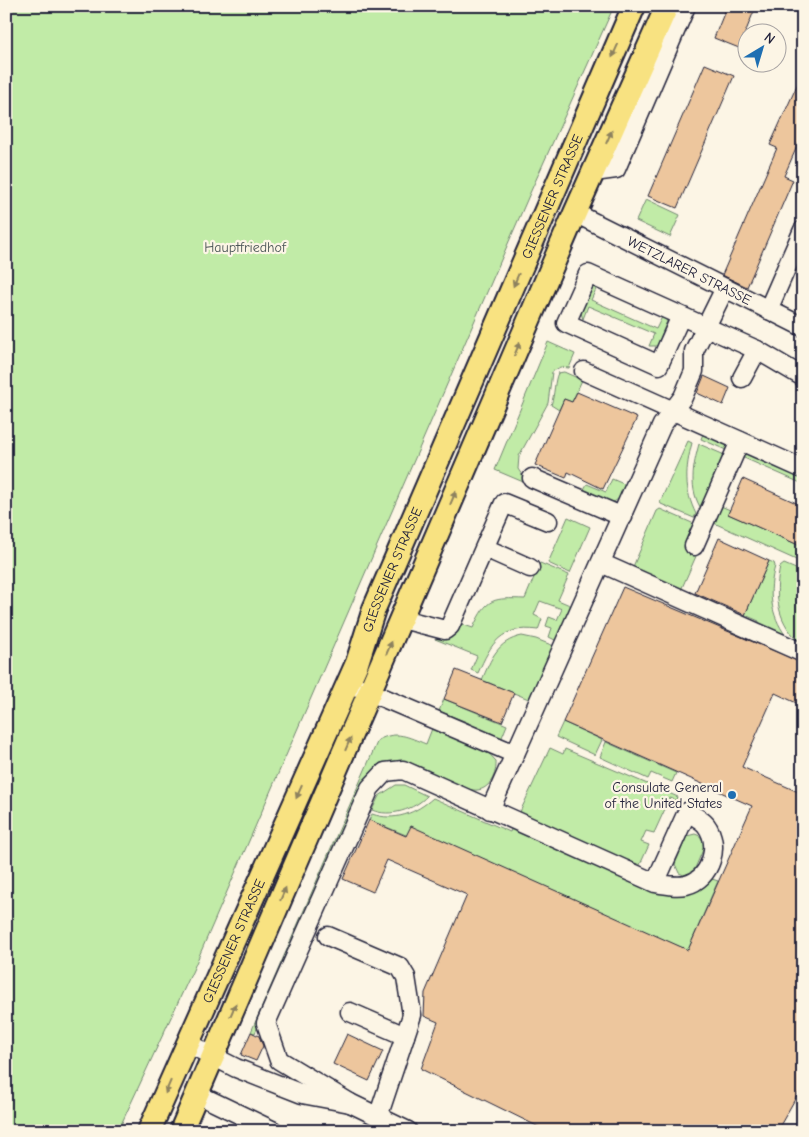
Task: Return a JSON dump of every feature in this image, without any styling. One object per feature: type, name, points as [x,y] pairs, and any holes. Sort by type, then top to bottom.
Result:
[{"type":"main road","name":"GIESSENER STRASSE","points":[[149,1131],[357,662],[374,609],[634,6]]},
{"type":"main road","name":"GIESSENER STRASSE","points":[[181,1131],[575,213],[667,6]]},
{"type":"street","points":[[594,172],[616,169],[686,6]]},
{"type":"street","name":"WETZLARER STRASSE","points":[[575,213],[803,327]]},
{"type":"street","points":[[768,310],[803,230]]},
{"type":"street","points":[[681,316],[659,365],[566,323],[588,274],[757,350],[803,377]]},
{"type":"street","points":[[490,810],[623,517],[662,425],[671,411],[684,397],[694,372],[694,351],[724,288]]},
{"type":"street","points":[[742,378],[757,350]]},
{"type":"street","points":[[584,371],[803,469]]},
{"type":"street","points":[[694,546],[740,441]]},
{"type":"street","points":[[532,478],[623,517]]},
{"type":"street","points":[[402,619],[445,630],[450,626],[504,502],[548,521]]},
{"type":"street","points":[[484,548],[530,568]]},
{"type":"street","points":[[601,563],[803,653]]},
{"type":"street","points":[[347,683],[515,754]]},
{"type":"street","points":[[408,1131],[350,1103],[279,1060],[266,1023],[370,788],[385,772],[403,770],[655,883]]},
{"type":"street","points":[[328,936],[400,968],[406,976],[412,1016],[378,1117]]},
{"type":"street","points":[[350,1012],[405,1036]]},
{"type":"street","points":[[187,1043],[214,1055],[236,1068],[302,1094],[350,1103]]},
{"type":"street","points":[[197,1094],[274,1131]]},
{"type":"green space","name":"Hauptfriedhof","points":[[6,6],[614,6],[530,193],[193,970],[118,1131],[6,1131]]},
{"type":"green space","points":[[646,199],[680,215],[670,237],[636,221]]},
{"type":"green space","points":[[597,287],[591,300],[656,329],[662,317],[667,321],[657,346],[649,346],[654,334],[588,306],[583,319],[580,310],[590,288]]},
{"type":"green space","points":[[548,342],[575,354],[569,368],[560,367],[552,372],[548,403],[519,456],[518,469],[528,484],[495,470]]},
{"type":"green space","points":[[564,372],[582,380],[572,402],[564,399],[559,410],[551,405],[558,373]]},
{"type":"green space","points":[[704,431],[803,475],[803,484],[701,439]]},
{"type":"green space","points":[[688,441],[692,443],[687,479],[689,496],[696,514],[694,518],[660,502]]},
{"type":"green space","points":[[699,444],[727,456],[702,510],[693,486],[695,461]]},
{"type":"green space","points":[[612,479],[626,485],[614,502],[611,503],[583,491],[587,484],[606,492]]},
{"type":"green space","points":[[721,506],[730,510],[728,514],[803,547],[803,563],[714,523]]},
{"type":"green space","points":[[660,509],[699,526],[689,551],[697,554],[681,590],[632,569],[657,511]]},
{"type":"green space","points":[[568,517],[590,527],[570,573],[548,563]]},
{"type":"green space","points":[[769,561],[774,563],[775,566],[771,594],[772,602],[777,619],[786,636],[785,639],[757,627],[759,621],[745,615]]},
{"type":"green space","points":[[540,563],[569,575],[558,600],[572,606],[557,641],[549,637],[552,628],[546,626],[549,617],[557,620],[562,609],[540,601],[534,615],[542,619],[538,630],[515,630],[499,638],[488,653],[478,673],[471,670],[477,656],[435,639],[452,637],[461,624],[473,628],[483,610],[492,602],[505,599],[525,599]]},
{"type":"green space","points":[[784,564],[803,572],[803,644],[788,628],[780,609],[777,589],[780,567]]},
{"type":"green space","points":[[522,636],[554,646],[531,700],[482,680],[496,652],[506,642]]},
{"type":"green space","points":[[444,699],[507,725],[500,742],[468,728],[469,723],[439,711]]},
{"type":"green space","points":[[563,722],[602,740],[595,755],[556,737]]},
{"type":"green space","points":[[433,726],[484,748],[496,761],[494,776],[484,788],[473,790],[456,784],[420,766],[396,762],[382,766],[365,779],[255,1033],[251,1032],[378,740],[391,735],[397,735],[426,744]]},
{"type":"green space","points":[[606,742],[676,773],[672,782],[651,773],[648,779],[600,757]]},
{"type":"green space","points":[[550,748],[563,754],[565,749],[678,797],[676,800],[670,798],[654,833],[646,831],[641,842],[649,845],[639,867],[519,814]]},
{"type":"green space","points":[[396,785],[404,785],[427,796],[416,805],[402,811],[387,813],[372,810],[379,796]]},
{"type":"green space","points":[[433,798],[510,832],[513,825],[679,892],[694,892],[712,879],[718,881],[688,950],[369,820],[372,814],[389,817],[405,815],[420,808]]},
{"type":"green space","points":[[695,834],[700,836],[705,845],[693,873],[684,875],[679,873],[675,864],[687,836]]},
{"type":"building","points":[[727,6],[756,6],[750,22],[736,22],[736,47],[714,38]]},
{"type":"building","points":[[705,64],[734,76],[677,208],[648,196]]},
{"type":"building","points":[[803,72],[803,133],[784,176],[793,180],[747,287],[722,275],[777,148],[770,145]]},
{"type":"building","points":[[704,376],[730,388],[723,405],[697,393]]},
{"type":"building","points":[[577,392],[637,418],[603,489],[568,472],[566,478],[535,465],[564,399],[572,402]]},
{"type":"building","points":[[743,479],[803,506],[803,547],[728,514]]},
{"type":"building","points":[[719,538],[769,561],[745,615],[695,593]]},
{"type":"building","points":[[623,587],[803,663],[803,706],[775,693],[742,767],[803,794],[803,1085],[777,1131],[547,1131],[421,1069],[438,1022],[424,1016],[425,993],[467,895],[387,860],[373,892],[343,879],[369,820],[406,836],[411,826],[688,950],[752,806],[563,722]]},
{"type":"building","points":[[456,670],[514,693],[502,722],[444,699]]},
{"type":"building","points":[[251,1032],[259,1036],[263,1046],[256,1061],[241,1055]]},
{"type":"building","points":[[347,1034],[383,1051],[369,1081],[333,1064]]},
{"type":"place","name":"Consulate General of the United States","points":[[732,795]]}]
